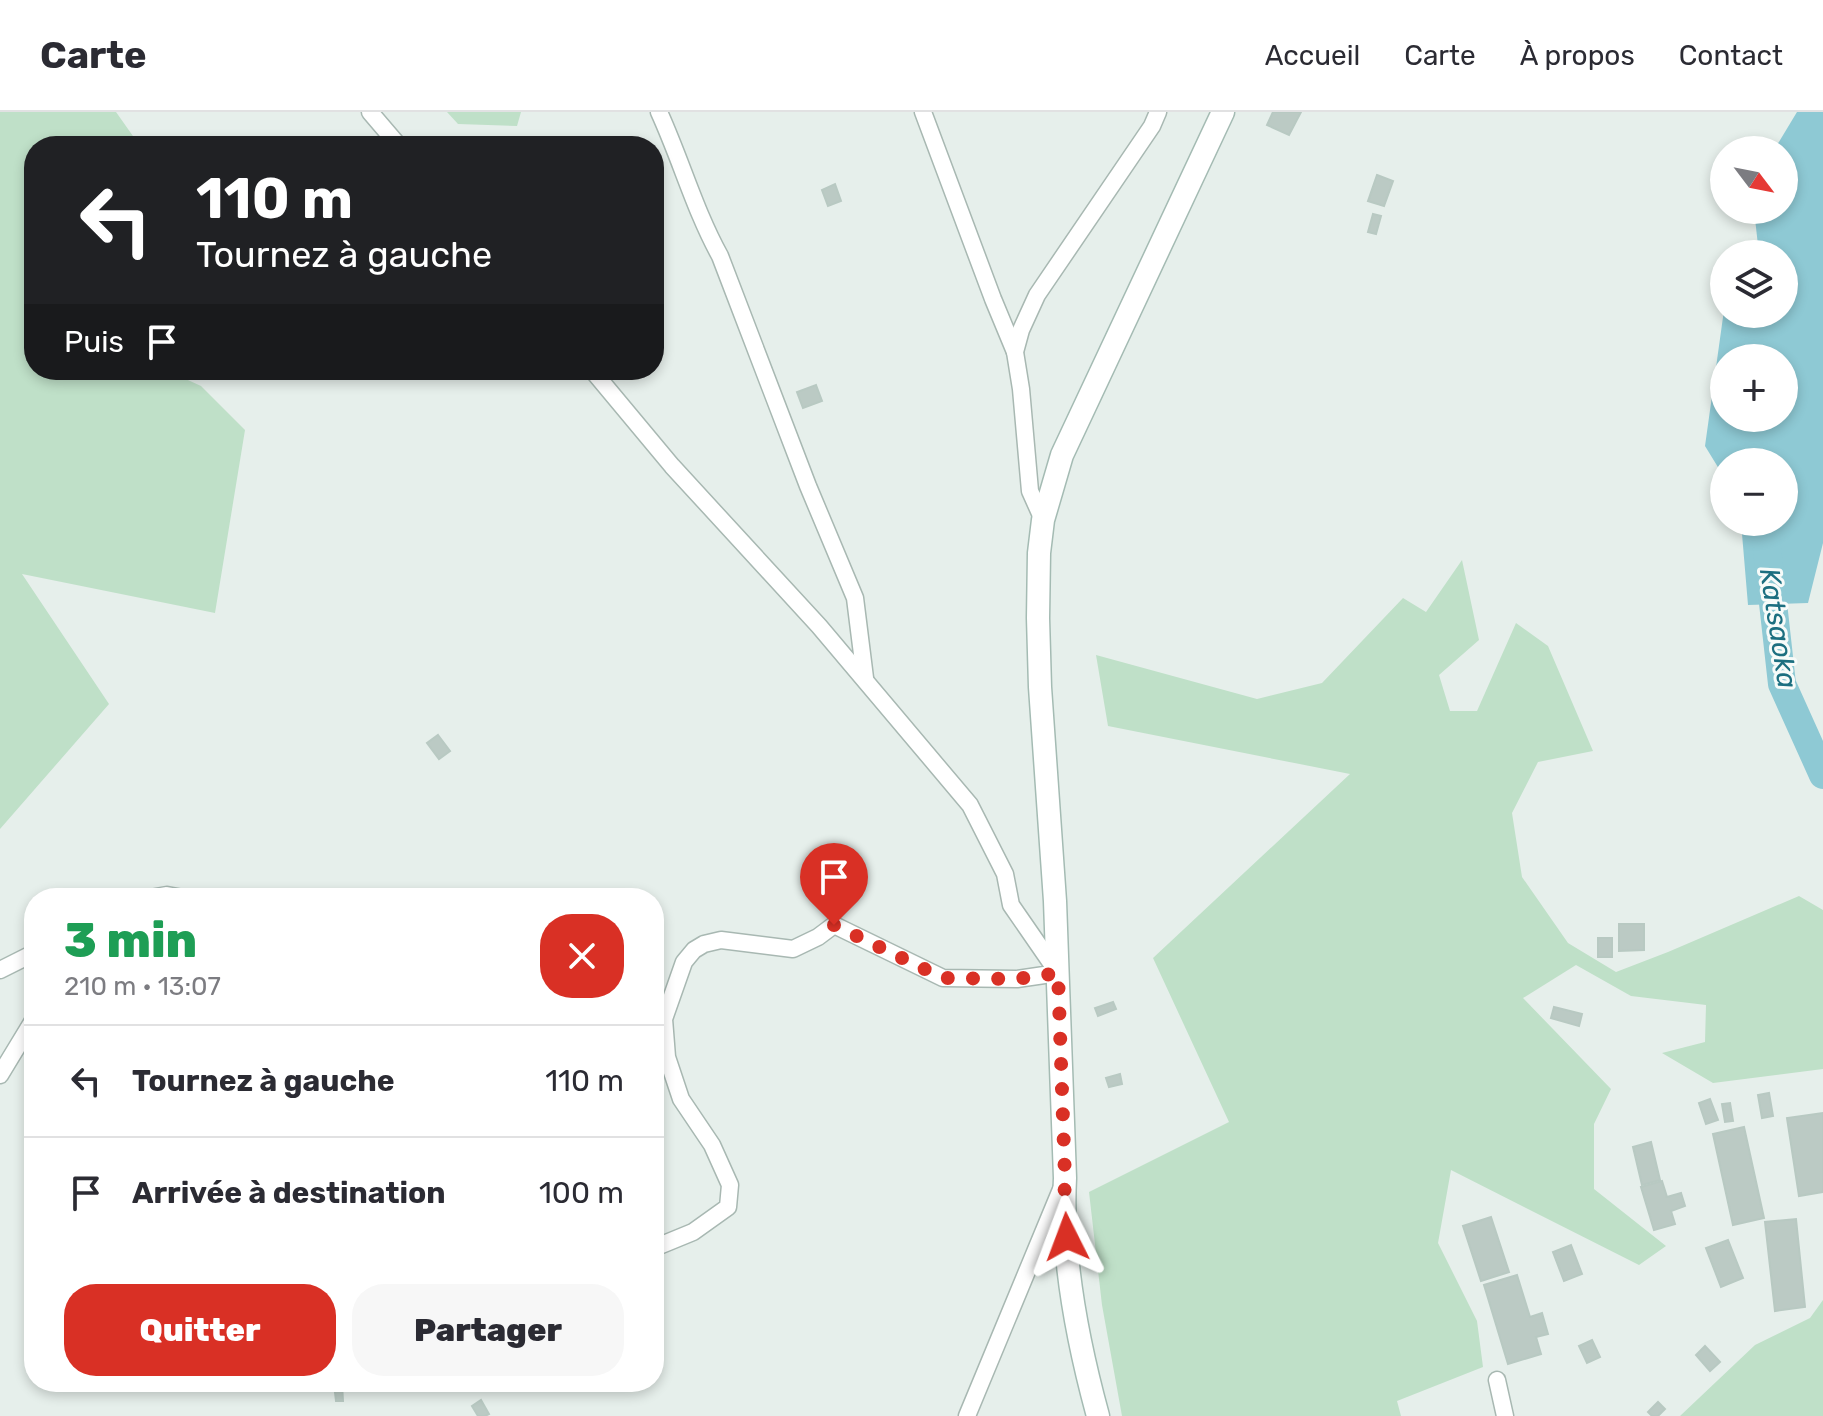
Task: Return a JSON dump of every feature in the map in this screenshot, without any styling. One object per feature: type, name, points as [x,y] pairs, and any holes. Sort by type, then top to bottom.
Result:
[{"type":"main road","points":[[1098,1416],[1081,1346],[1064,1207],[1058,973],[1038,645],[1039,553],[1048,496],[1062,455],[1223,112]]},
{"type":"street","points":[[370,112],[390,136]]},
{"type":"street","points":[[659,112],[692,190],[703,225],[720,256],[808,486],[855,598],[866,680]]},
{"type":"street","points":[[923,112],[1015,352],[1030,491],[1043,520]]},
{"type":"street","points":[[1015,352],[1037,295],[1152,126],[1158,112]]},
{"type":"street","points":[[600,380],[672,466],[866,680],[970,805],[1005,874],[1011,905],[1058,973],[1017,979],[943,978],[834,925],[793,949],[721,940],[694,950],[684,962],[664,1019],[667,1057],[681,1099],[712,1145],[730,1185],[728,1207],[693,1232],[664,1244]]},
{"type":"street","points":[[0,970],[24,958]]},
{"type":"street","points":[[0,1075],[24,1035]]},
{"type":"street","points":[[967,1416],[1065,1178]]},
{"type":"street","points":[[1497,1380],[1505,1416]]},
{"type":"green space","points":[[0,112],[116,112],[133,136],[24,136],[24,380],[188,380],[201,386],[245,430],[215,613],[22,574],[109,704],[0,829]]},
{"type":"green space","points":[[447,112],[521,112],[517,126],[458,124]]},
{"type":"green space","points":[[1462,560],[1479,640],[1439,675],[1450,711],[1477,711],[1516,623],[1548,646],[1593,751],[1538,762],[1512,813],[1522,877],[1568,943],[1616,972],[1799,896],[1823,910],[1823,1069],[1713,1083],[1662,1053],[1705,1042],[1706,1005],[1631,996],[1576,965],[1523,998],[1611,1089],[1594,1124],[1594,1189],[1666,1246],[1639,1265],[1451,1170],[1438,1243],[1477,1321],[1483,1367],[1397,1401],[1401,1416],[1122,1416],[1102,1305],[1089,1192],[1229,1122],[1153,958],[1350,774],[1108,726],[1096,655],[1257,699],[1322,683],[1403,598],[1426,612]]},
{"type":"green space","points":[[1823,1300],[1823,1416],[1680,1416],[1755,1345],[1810,1318]]},
{"type":"water","points":[[1797,112],[1823,112],[1823,543],[1808,603],[1748,605],[1742,536],[1798,536],[1798,448],[1710,448],[1710,454],[1705,446],[1710,410],[1710,432],[1798,432],[1798,344],[1719,344],[1721,328],[1798,328],[1798,240],[1757,240],[1756,224],[1798,224],[1798,136],[1782,136]]},
{"type":"building","points":[[1273,112],[1301,112],[1289,135],[1267,125]]},
{"type":"building","points":[[1377,175],[1393,181],[1384,206],[1368,201]]},
{"type":"building","points":[[835,184],[841,201],[828,206],[822,190]]},
{"type":"building","points":[[1373,214],[1381,216],[1376,234],[1368,232]]},
{"type":"building","points":[[816,385],[822,401],[803,408],[797,392]]},
{"type":"building","points":[[438,735],[450,751],[439,759],[427,743]]},
{"type":"building","points":[[1619,924],[1644,924],[1644,950],[1619,951]]},
{"type":"building","points":[[1598,938],[1612,938],[1612,957],[1598,957]]},
{"type":"building","points":[[1113,1002],[1116,1009],[1098,1016],[1095,1008]]},
{"type":"building","points":[[1554,1007],[1582,1014],[1579,1026],[1551,1018]]},
{"type":"building","points":[[1120,1074],[1122,1084],[1109,1087],[1106,1078]]},
{"type":"building","points":[[1769,1093],[1773,1116],[1762,1118],[1758,1095]]},
{"type":"building","points":[[1710,1099],[1718,1120],[1706,1124],[1699,1103]]},
{"type":"building","points":[[1730,1103],[1733,1121],[1725,1122],[1722,1104]]},
{"type":"building","points":[[1823,1113],[1823,1192],[1799,1196],[1787,1118]]},
{"type":"building","points":[[1744,1127],[1764,1218],[1733,1225],[1713,1134]]},
{"type":"building","points":[[1651,1142],[1660,1180],[1642,1185],[1633,1147]]},
{"type":"building","points":[[1662,1181],[1667,1197],[1681,1193],[1685,1206],[1671,1211],[1675,1224],[1654,1230],[1641,1187]]},
{"type":"building","points":[[1491,1217],[1509,1272],[1481,1281],[1463,1226]]},
{"type":"building","points":[[1796,1219],[1805,1307],[1775,1311],[1765,1222]]},
{"type":"building","points":[[1728,1240],[1743,1278],[1721,1287],[1706,1248]]},
{"type":"building","points":[[1571,1245],[1582,1274],[1564,1281],[1553,1252]]},
{"type":"building","points":[[1517,1275],[1530,1317],[1542,1313],[1548,1334],[1536,1337],[1541,1354],[1508,1364],[1484,1285]]},
{"type":"building","points":[[1592,1340],[1600,1357],[1587,1363],[1579,1346]]},
{"type":"building","points":[[1705,1346],[1720,1362],[1710,1371],[1696,1355]]},
{"type":"building","points":[[335,1392],[342,1392],[343,1401],[336,1401]]},
{"type":"building","points":[[481,1400],[489,1414],[485,1416],[478,1416],[472,1406]]},
{"type":"building","points":[[1658,1402],[1665,1409],[1658,1416],[1652,1416],[1648,1412]]},
{"type":"waterway","name":"Katsaoka","points":[[1766,536],[1782,684],[1823,775]]},
{"type":"route","points":[[834,925],[943,978],[1017,979],[1058,973],[1067,1237]]}]
